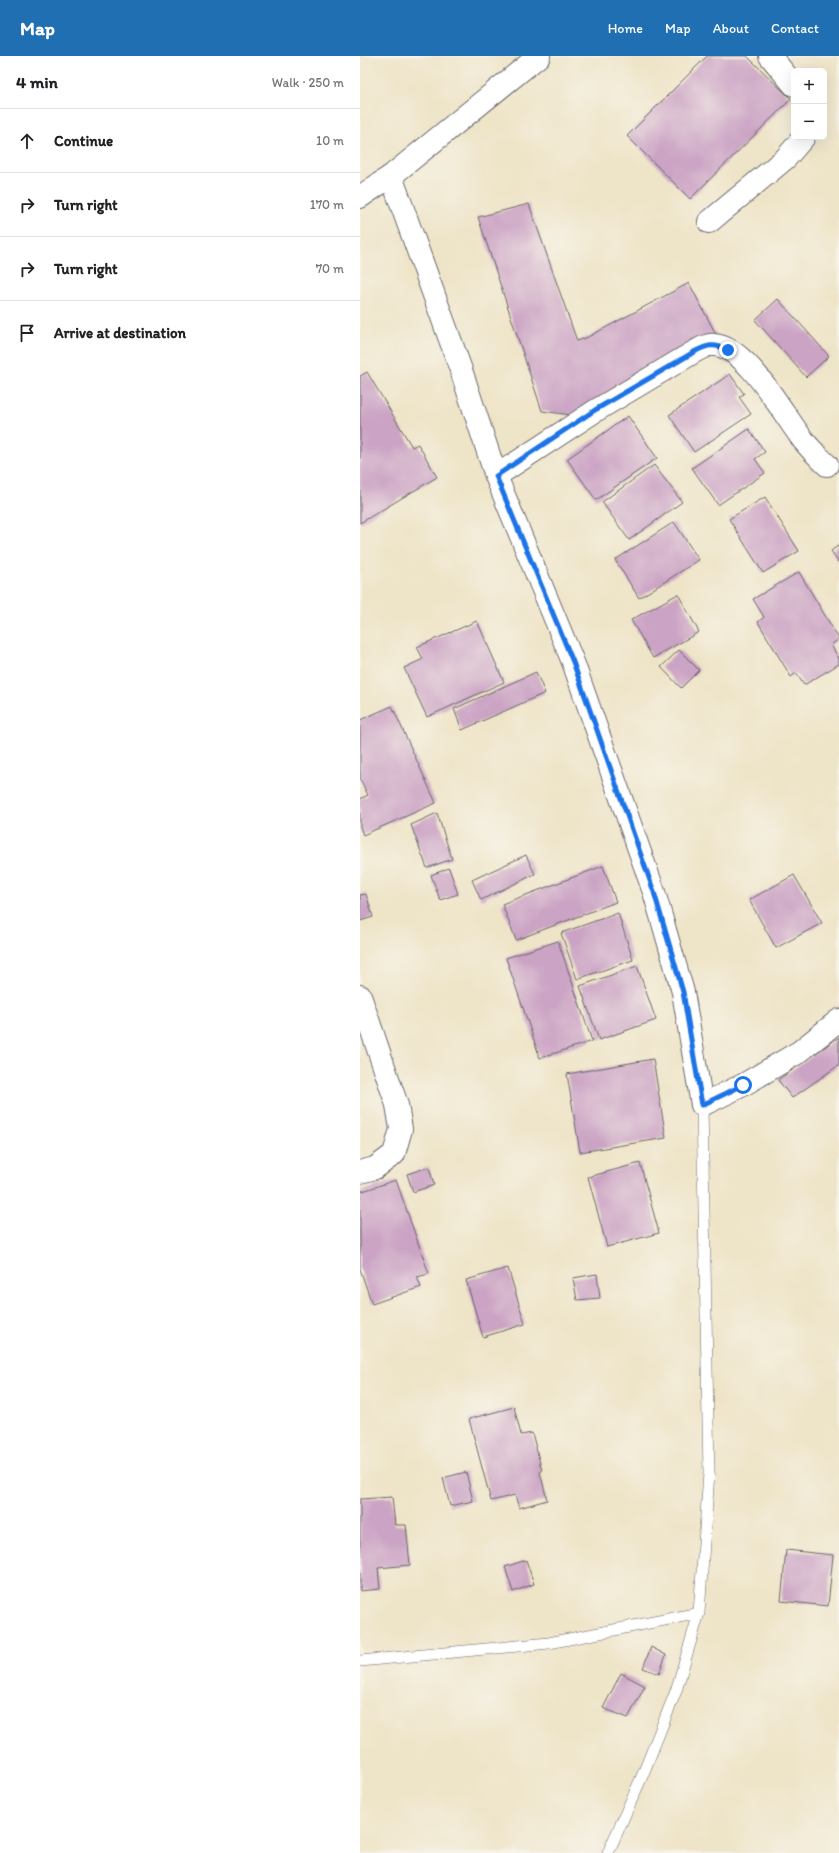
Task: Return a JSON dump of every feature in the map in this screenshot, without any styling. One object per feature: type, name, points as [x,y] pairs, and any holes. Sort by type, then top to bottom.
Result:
[{"type":"street","points":[[360,197],[391,176],[539,56]]},
{"type":"street","points":[[770,56],[791,81]]},
{"type":"street","points":[[709,222],[786,158],[801,140]]},
{"type":"street","points":[[391,176],[460,367],[496,476],[573,662],[654,892],[683,992],[702,1105],[743,1085],[799,1052],[839,1020]]},
{"type":"street","points":[[496,476],[595,410],[708,345],[714,345],[735,353],[758,376],[804,441],[827,465]]},
{"type":"street","points":[[360,996],[397,1105],[401,1129],[394,1154],[375,1168],[360,1172]]},
{"type":"lane","points":[[608,1853],[643,1774],[676,1691],[699,1613],[709,1473],[702,1105]]},
{"type":"lane","points":[[360,1661],[549,1642],[699,1613]]},
{"type":"building","points":[[707,56],[747,56],[791,99],[690,199],[627,136]]},
{"type":"building","points":[[529,204],[577,341],[588,337],[689,283],[717,336],[571,415],[542,411],[478,217]]},
{"type":"building","points":[[778,299],[829,356],[806,377],[755,320]]},
{"type":"building","points":[[367,372],[412,447],[418,444],[437,477],[360,523],[360,376]]},
{"type":"building","points":[[730,374],[744,394],[739,397],[751,414],[694,452],[669,415]]},
{"type":"building","points":[[628,416],[657,458],[596,500],[567,459]]},
{"type":"building","points":[[749,429],[765,452],[755,459],[765,473],[718,505],[692,468]]},
{"type":"building","points":[[654,465],[682,502],[629,540],[602,502]]},
{"type":"building","points":[[765,497],[799,551],[763,573],[729,519]]},
{"type":"building","points":[[674,522],[699,560],[639,598],[615,560]]},
{"type":"building","points":[[839,545],[839,562],[831,551]]},
{"type":"building","points":[[799,572],[839,639],[831,645],[839,659],[839,664],[804,685],[796,673],[791,677],[758,622],[764,617],[753,599]]},
{"type":"building","points":[[678,594],[699,632],[653,658],[631,620]]},
{"type":"building","points":[[477,621],[504,682],[427,717],[404,668],[423,659],[417,647]]},
{"type":"building","points":[[679,650],[699,670],[681,688],[661,667]]},
{"type":"building","points":[[536,672],[545,693],[462,730],[454,709]]},
{"type":"building","points":[[392,706],[436,803],[363,835],[360,827],[360,799],[368,795],[360,779],[360,720]]},
{"type":"building","points":[[437,813],[452,859],[427,868],[411,825]]},
{"type":"building","points":[[526,855],[535,874],[481,900],[472,880]]},
{"type":"building","points":[[603,866],[616,902],[516,940],[502,904]]},
{"type":"building","points":[[449,868],[458,894],[440,900],[431,875]]},
{"type":"building","points":[[794,875],[822,923],[776,948],[749,900]]},
{"type":"building","points":[[366,894],[373,917],[360,921],[360,895]]},
{"type":"building","points":[[618,913],[633,960],[577,979],[561,933]]},
{"type":"building","points":[[558,941],[592,1041],[540,1058],[506,958]]},
{"type":"building","points":[[637,966],[656,1020],[599,1040],[580,986]]},
{"type":"building","points":[[839,1037],[839,1065],[792,1098],[778,1080]]},
{"type":"building","points":[[653,1059],[666,1138],[580,1152],[567,1074]]},
{"type":"building","points":[[640,1163],[659,1233],[607,1247],[588,1177]]},
{"type":"building","points":[[429,1167],[434,1185],[413,1192],[407,1174]]},
{"type":"building","points":[[396,1180],[429,1274],[417,1277],[421,1287],[372,1304],[360,1269],[360,1192]]},
{"type":"building","points":[[508,1268],[525,1324],[483,1337],[466,1280]]},
{"type":"building","points":[[597,1274],[600,1298],[577,1300],[573,1278]]},
{"type":"building","points":[[514,1407],[521,1435],[532,1433],[542,1471],[540,1472],[547,1500],[519,1508],[515,1495],[491,1501],[469,1419]]},
{"type":"building","points":[[466,1472],[473,1501],[450,1506],[443,1478]]},
{"type":"building","points":[[392,1497],[395,1525],[406,1525],[410,1565],[378,1568],[380,1589],[360,1591],[360,1499]]},
{"type":"building","points":[[786,1550],[833,1555],[828,1606],[781,1601]]},
{"type":"building","points":[[526,1560],[534,1584],[513,1592],[505,1567]]},
{"type":"building","points":[[651,1647],[666,1655],[659,1674],[643,1668]]},
{"type":"building","points":[[621,1673],[645,1686],[628,1718],[603,1708]]},
{"type":"route","points":[[728,350],[720,346],[708,345],[694,352],[595,410],[496,476],[573,662],[654,892],[683,992],[702,1105],[743,1085]]}]
